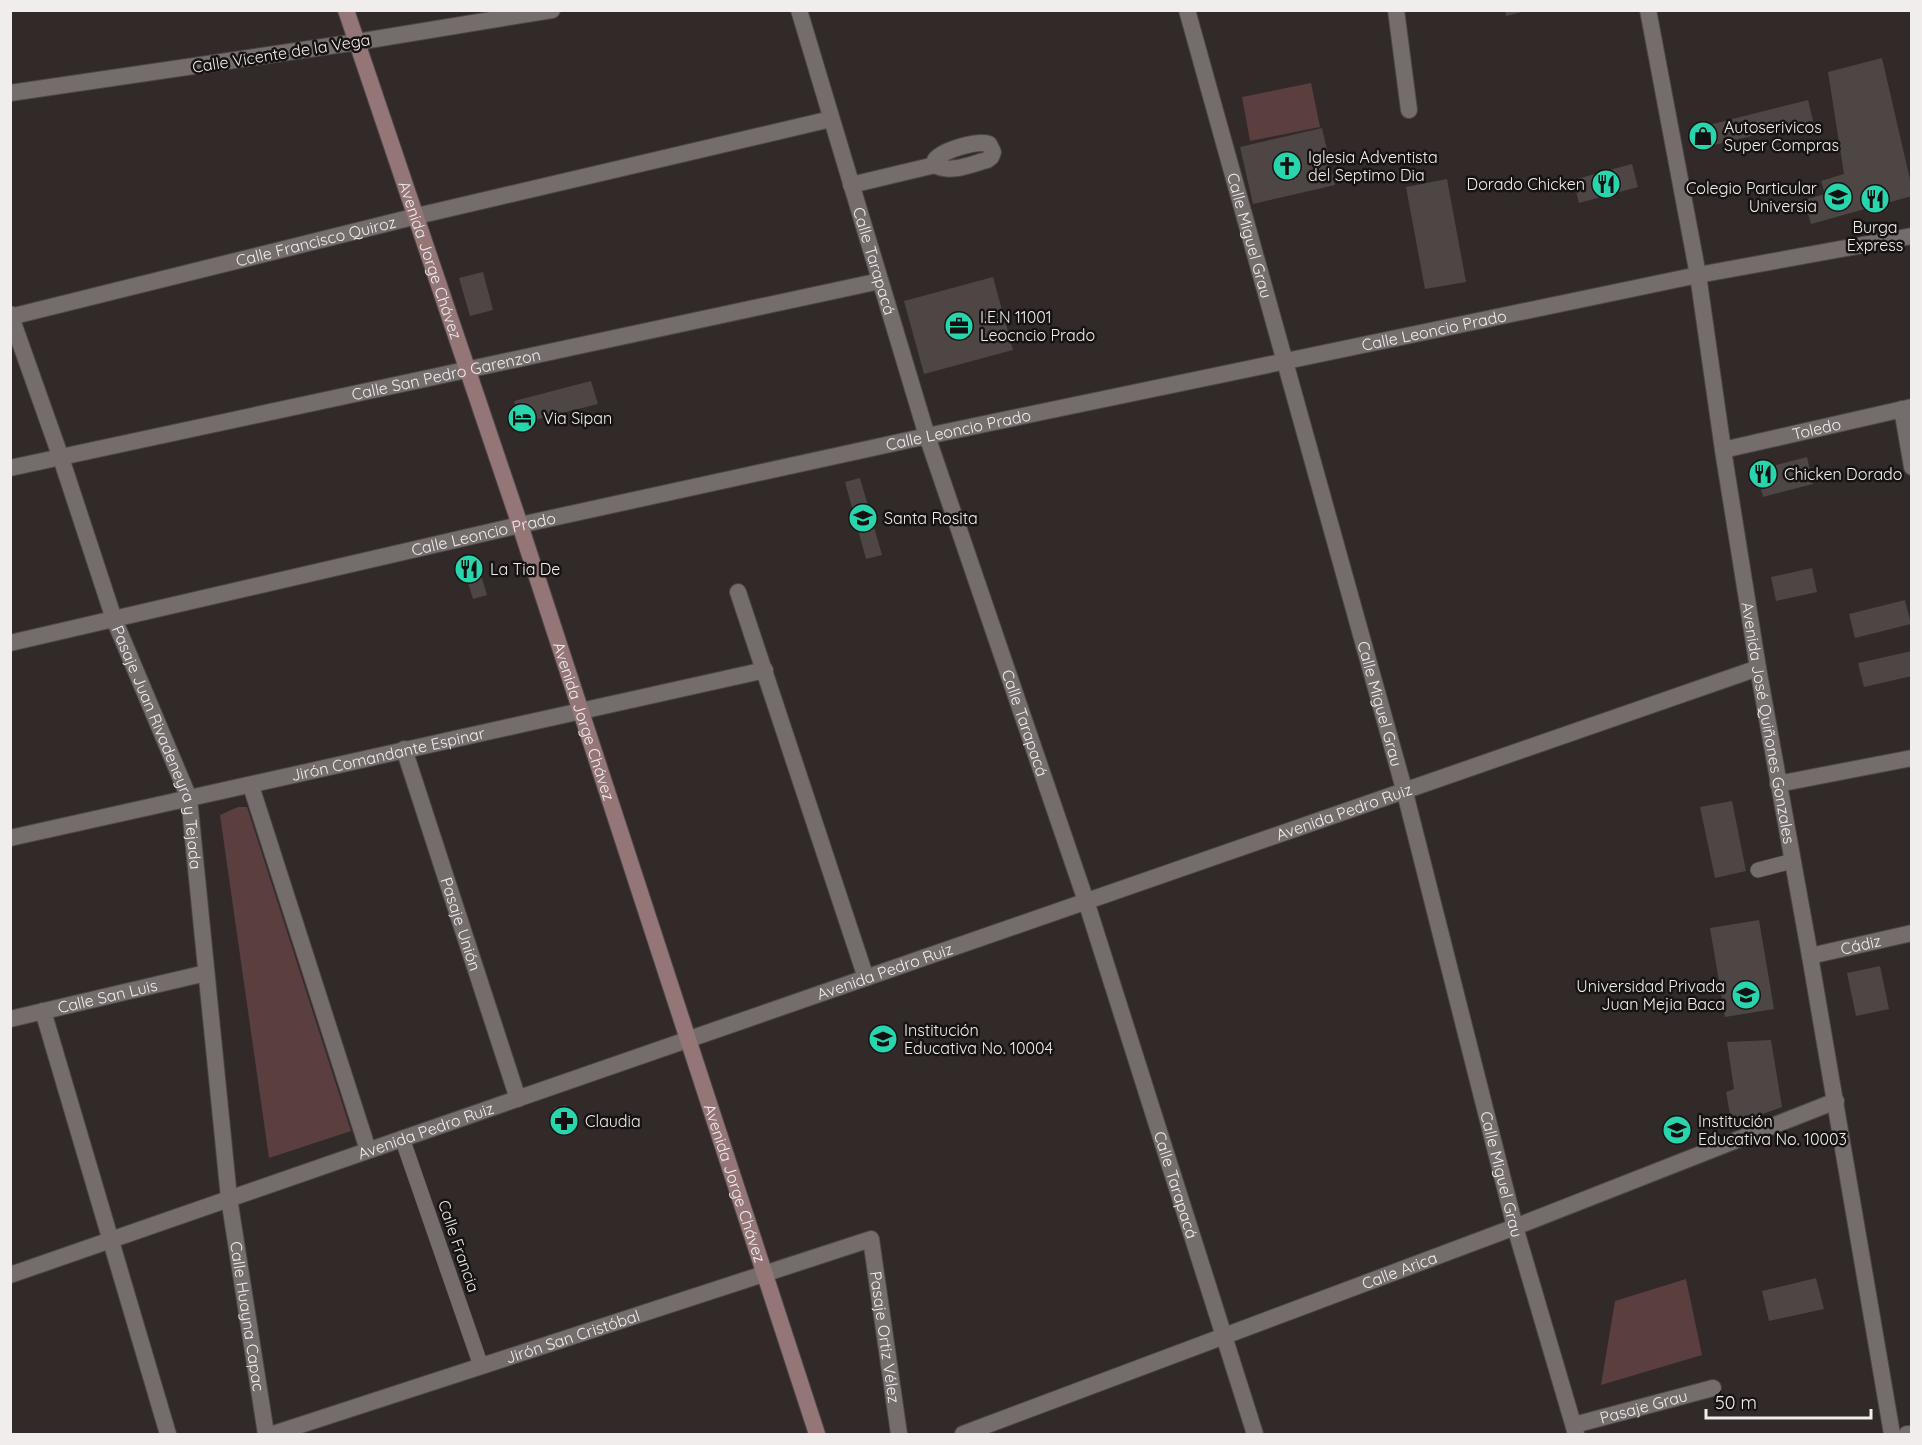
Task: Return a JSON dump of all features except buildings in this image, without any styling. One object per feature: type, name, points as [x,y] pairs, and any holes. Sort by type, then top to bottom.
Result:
[{"type":"main road","name":"Avenida Jorge Chávez","points":[[346,10],[520,525],[817,1434]]},
{"type":"street","name":"Calle Vicente de la Vega","points":[[10,93],[357,42],[552,10]]},
{"type":"street","name":"Calle Tarapacá","points":[[798,10],[927,436],[1086,901],[1222,1336],[1255,1434]]},
{"type":"street","name":"Calle Miguel Grau","points":[[1187,10],[1404,789],[1515,1227],[1575,1430]]},
{"type":"street","points":[[1396,10],[1409,110]]},
{"type":"street","name":"Avenida José Quiñones Gonzales","points":[[1648,10],[1698,275],[1758,668],[1836,1101],[1892,1434]]},
{"type":"street","name":"Calle Francisco Quiroz","points":[[11,316],[417,216],[831,119]]},
{"type":"street","points":[[851,185],[935,165]]},
{"type":"street","name":"Calle Leoncio Prado","points":[[10,643],[520,525],[927,436],[1698,275],[1911,236]]},
{"type":"street","name":"Calle San Pedro Garenzon","points":[[10,468],[880,281]]},
{"type":"street","name":"Pasaje Juan Rivadeneyra y Tejada","points":[[11,316],[114,619],[189,798],[229,1198]]},
{"type":"street","points":[[1907,408],[1911,467]]},
{"type":"street","name":"Toledo","points":[[1723,450],[1907,408]]},
{"type":"street","points":[[738,592],[867,978]]},
{"type":"street","name":"Avenida Pedro Ruiz","points":[[10,1275],[1404,789],[1758,668]]},
{"type":"street","name":"Jirón Comandante Espinar","points":[[10,838],[765,670]]},
{"type":"street","name":"Pasaje Unión","points":[[404,749],[518,1099]]},
{"type":"street","points":[[1778,784],[1911,758]]},
{"type":"street","points":[[251,786],[368,1150]]},
{"type":"street","points":[[1758,870],[1792,861]]},
{"type":"street","name":"Cádiz","points":[[1810,956],[1911,933]]},
{"type":"street","name":"Calle San Luis","points":[[10,1019],[206,973]]},
{"type":"street","points":[[43,1011],[109,1241],[168,1434]]},
{"type":"street","name":"Calle Arica","points":[[963,1434],[1515,1227],[1836,1101]]},
{"type":"street","name":"Calle Francia","points":[[402,1138],[481,1366]]},
{"type":"street","name":"Calle Huayna Capac","points":[[229,1198],[266,1434]]},
{"type":"street","name":"Jirón San Cristóbal","points":[[273,1434],[871,1239]]},
{"type":"street","name":"Pasaje Ortiz Vélez","points":[[871,1239],[899,1434]]},
{"type":"street","name":"Pasaje Grau","points":[[1575,1430],[1713,1388]]},
{"type":"street","points":[[1906,1434],[1911,1434]]},
{"type":"shaded area","points":[[1311,83],[1320,127],[1250,141],[1242,97]]},
{"type":"shaded area","points":[[238,807],[247,807],[351,1131],[269,1158],[220,815]]},
{"type":"shaded area","points":[[1686,1279],[1702,1355],[1601,1385],[1615,1301]]},
{"type":"place","name":"Autoserivicos Super Compras","points":[[1703,136]]},
{"type":"place","name":"Iglesia Adventista del Septimo Dia","points":[[1287,166]]},
{"type":"place","name":"Dorado Chicken","points":[[1606,184]]},
{"type":"place","name":"Colegio Particular Universia","points":[[1838,197]]},
{"type":"place","name":"Burga Express","points":[[1875,199]]},
{"type":"place","name":"I.E.N 11001 Leocncio Prado","points":[[959,326]]},
{"type":"place","name":"Via Sipan","points":[[522,418]]},
{"type":"place","name":"Chicken Dorado","points":[[1763,474]]},
{"type":"place","name":"Santa Rosita","points":[[863,518]]},
{"type":"place","name":"La Tia De","points":[[469,569]]},
{"type":"place","name":"Universidad Privada Juan Mejia Baca","points":[[1746,995]]},
{"type":"place","name":"Institución Educativa No. 10004","points":[[883,1039]]},
{"type":"place","name":"Claudia","points":[[564,1121]]},
{"type":"place","name":"Institución Educativa No. 10003","points":[[1677,1130]]}]
